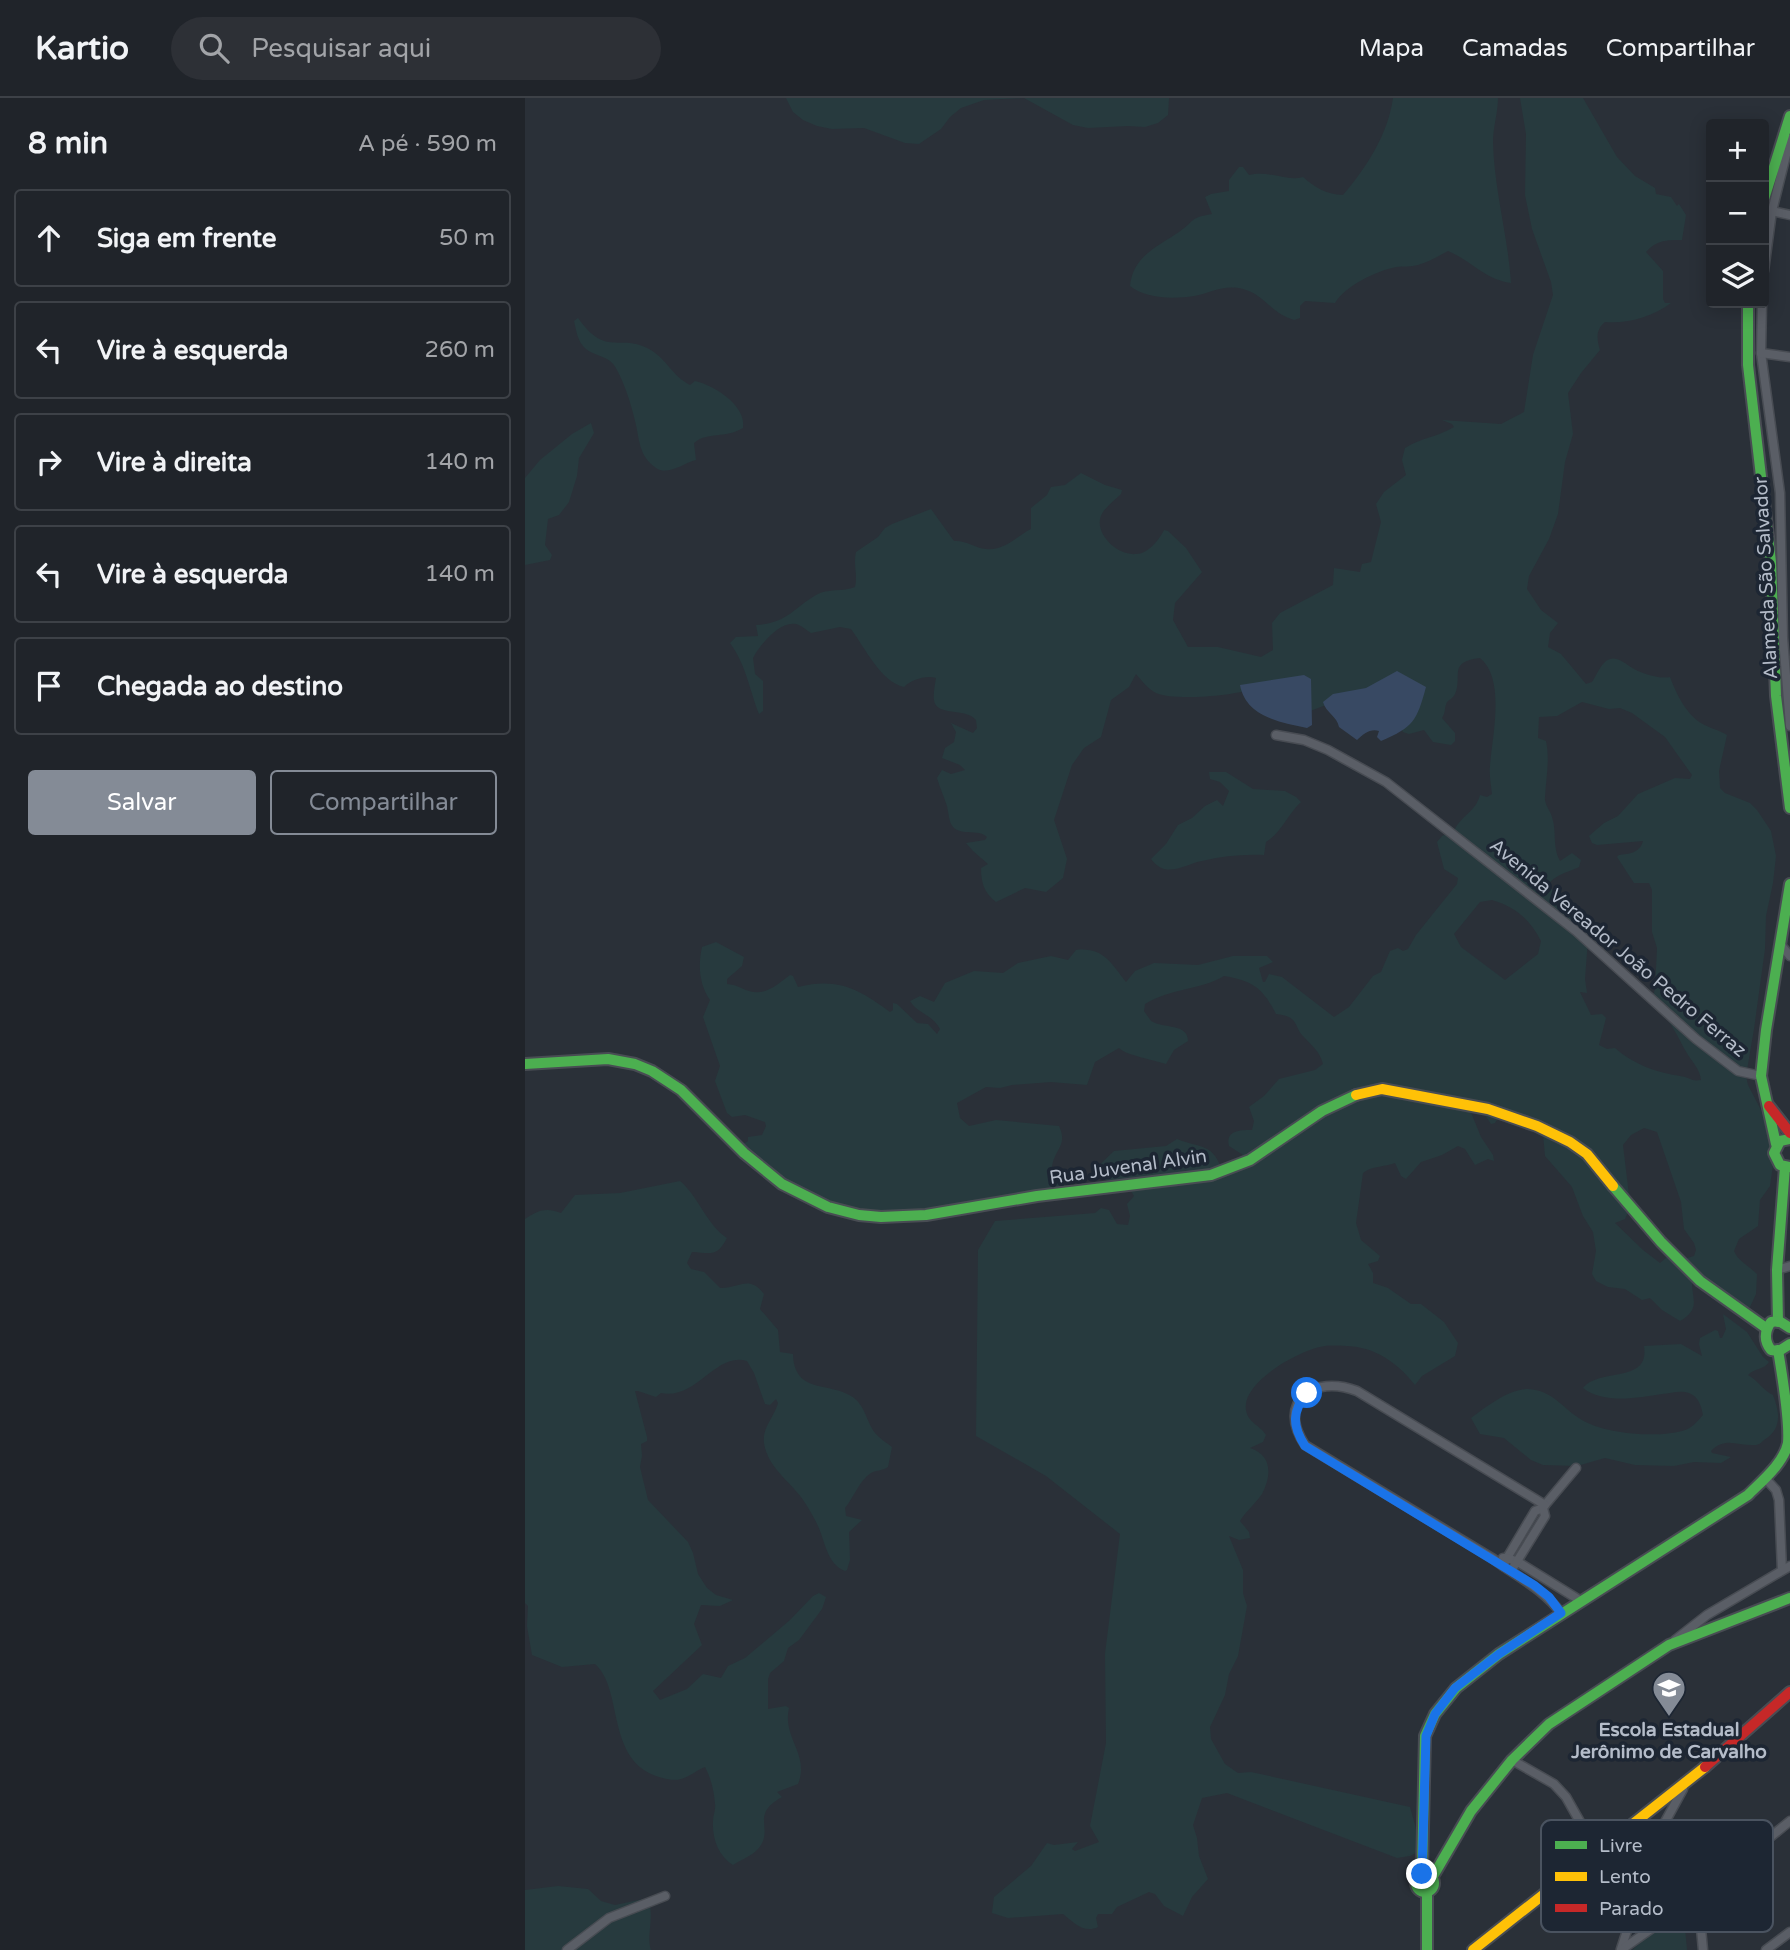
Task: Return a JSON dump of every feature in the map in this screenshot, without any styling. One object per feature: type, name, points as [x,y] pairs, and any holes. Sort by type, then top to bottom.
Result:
[{"type":"main road","points":[[1769,183],[1790,116]]},
{"type":"main road","points":[[1748,308],[1748,365],[1771,562],[1776,696],[1790,807]]},
{"type":"main road","name":"Avenida Vereador João Pedro Ferraz","points":[[1787,1167],[1775,1158],[1776,1144],[1761,1076],[1790,884]]},
{"type":"main road","name":"Rua Juvenal Alvin","points":[[525,1063],[607,1058],[655,1072],[691,1099],[746,1155],[774,1177],[828,1208],[857,1215],[885,1217],[923,1215],[1034,1197],[1201,1177],[1229,1169],[1255,1157],[1329,1107],[1365,1091],[1382,1089],[1488,1109],[1537,1126],[1587,1154],[1661,1242],[1700,1281],[1766,1328]]},
{"type":"main road","name":"Avenida Vereador João Pedro Ferraz","points":[[1769,1106],[1790,1133]]},
{"type":"main road","points":[[1776,1144],[1790,1139]]},
{"type":"main road","points":[[1778,1322],[1777,1270],[1787,1167]]},
{"type":"main road","points":[[1778,1322],[1766,1328],[1765,1343],[1778,1350],[1790,1344]]},
{"type":"main road","points":[[1778,1322],[1790,1328]]},
{"type":"main road","points":[[1427,1876],[1426,1736],[1435,1714],[1455,1688],[1499,1654],[1748,1495],[1765,1478],[1789,1442],[1789,1419],[1778,1350]]},
{"type":"main road","points":[[1427,1876],[1471,1811],[1512,1760],[1549,1724],[1669,1645],[1790,1598]]},
{"type":"main road","points":[[1638,1820],[1686,1783],[1790,1692]]},
{"type":"main road","points":[[1427,1876],[1417,1877],[1417,1888],[1421,1892],[1427,1892],[1427,1950]]},
{"type":"main road","points":[[1473,1950],[1541,1896]]},
{"type":"street","points":[[1767,245],[1772,211],[1790,139]]},
{"type":"street","points":[[1772,211],[1790,215]]},
{"type":"street","name":"Alameda São Salvador","points":[[1762,308],[1761,353],[1780,493],[1790,726]]},
{"type":"street","points":[[1761,353],[1790,358]]},
{"type":"street","points":[[1780,493],[1790,495]]},
{"type":"street","name":"Avenida Vereador João Pedro Ferraz","points":[[1276,735],[1304,740],[1386,782],[1576,931],[1696,1039],[1738,1071],[1761,1076]]},
{"type":"street","points":[[1781,945],[1790,956]]},
{"type":"street","points":[[1777,1270],[1790,1266]]},
{"type":"street","points":[[1544,1506],[1357,1391],[1341,1385],[1327,1384],[1307,1393],[1299,1402],[1294,1420],[1305,1446],[1492,1559],[1518,1562],[1581,1601]]},
{"type":"street","points":[[1505,1562],[1535,1511],[1544,1506],[1576,1468]]},
{"type":"street","points":[[1669,1645],[1707,1615],[1786,1568],[1779,1500],[1776,1490],[1765,1478]]},
{"type":"street","points":[[1511,1571],[1545,1516],[1544,1506]]},
{"type":"street","points":[[1505,1562],[1511,1571],[1542,1591],[1561,1613]]},
{"type":"street","points":[[1512,1760],[1554,1784],[1566,1797],[1579,1820]]},
{"type":"street","points":[[1666,1820],[1686,1783]]},
{"type":"street","points":[[1773,1835],[1790,1821]]},
{"type":"street","points":[[567,1950],[609,1918],[665,1896]]},
{"type":"street","points":[[1621,1950],[1627,1932]]},
{"type":"street","points":[[1621,1950],[1647,1932]]},
{"type":"street","points":[[1701,1932],[1703,1950]]},
{"type":"street","points":[[1766,1950],[1790,1932]]},
{"type":"green space","points":[[786,98],[1024,98],[984,100],[961,108],[941,129],[919,144],[905,143],[864,128],[832,129],[817,126],[793,112]]},
{"type":"green space","points":[[1024,98],[1169,98],[1168,115],[1158,123],[1145,127],[1088,128],[1073,125]]},
{"type":"green space","points":[[1393,98],[1498,98],[1493,136],[1494,160],[1511,283],[1493,278],[1448,251],[1422,264],[1379,272],[1353,285],[1335,303],[1305,301],[1300,306],[1300,318],[1294,320],[1281,314],[1254,293],[1243,289],[1224,288],[1194,296],[1169,298],[1152,296],[1130,286],[1136,267],[1147,253],[1196,218],[1212,214],[1205,197],[1229,191],[1229,180],[1239,167],[1243,167],[1249,175],[1303,177],[1321,190],[1343,195],[1375,150]]},
{"type":"green space","points":[[1520,98],[1583,98],[1617,157],[1635,176],[1655,188],[1656,194],[1671,197],[1686,215],[1682,240],[1662,242],[1646,252],[1663,271],[1663,299],[1665,303],[1671,303],[1639,318],[1605,322],[1598,332],[1600,350],[1568,393],[1573,434],[1565,462],[1558,514],[1549,539],[1529,576],[1527,589],[1541,610],[1558,623],[1550,633],[1548,647],[1561,654],[1586,684],[1592,682],[1604,663],[1613,659],[1646,674],[1670,677],[1686,709],[1701,723],[1727,735],[1719,771],[1720,788],[1725,793],[1750,803],[1771,831],[1776,856],[1746,1076],[1761,1110],[1774,1158],[1770,1186],[1760,1200],[1758,1226],[1739,1239],[1734,1251],[1741,1261],[1757,1274],[1756,1294],[1750,1307],[1746,1308],[1692,1280],[1693,1307],[1680,1321],[1662,1310],[1650,1298],[1642,1300],[1625,1289],[1608,1287],[1596,1281],[1592,1274],[1596,1251],[1593,1232],[1583,1216],[1572,1187],[1545,1156],[1543,1134],[1498,1118],[1491,1124],[1483,1112],[1470,1110],[1494,1161],[1488,1159],[1475,1165],[1465,1149],[1458,1146],[1421,1162],[1406,1179],[1401,1176],[1395,1163],[1363,1173],[1356,1223],[1361,1240],[1380,1256],[1378,1261],[1368,1264],[1373,1273],[1373,1283],[1388,1288],[1411,1304],[1421,1304],[1444,1322],[1458,1343],[1455,1356],[1422,1376],[1415,1385],[1396,1366],[1374,1352],[1354,1347],[1325,1346],[1288,1360],[1262,1378],[1253,1389],[1247,1399],[1247,1414],[1266,1435],[1263,1442],[1250,1448],[1263,1455],[1268,1473],[1262,1494],[1240,1521],[1249,1532],[1250,1538],[1239,1540],[1229,1536],[1243,1570],[1243,1593],[1247,1606],[1238,1656],[1229,1674],[1225,1695],[1210,1727],[1211,1739],[1225,1764],[1238,1773],[1251,1772],[1410,1807],[1422,1850],[1397,1858],[1227,1793],[1202,1798],[1193,1825],[1199,1856],[1208,1879],[1192,1897],[1183,1916],[1164,1906],[1155,1894],[1149,1892],[1117,1907],[1112,1914],[1098,1914],[1098,1927],[1093,1929],[1079,1926],[1063,1914],[1008,1918],[992,1913],[994,1897],[1031,1866],[1047,1843],[1054,1845],[1078,1842],[1072,1849],[1075,1851],[1099,1842],[1090,1826],[1106,1743],[1105,1654],[1120,1534],[1046,1476],[976,1436],[978,1250],[995,1221],[1095,1213],[1101,1208],[1109,1210],[1117,1224],[1128,1225],[1130,1216],[1127,1204],[1134,1196],[1126,1187],[1103,1179],[1094,1170],[1114,1151],[1166,1146],[1177,1139],[1211,1151],[1223,1173],[1235,1164],[1234,1160],[1243,1155],[1229,1146],[1228,1141],[1235,1132],[1252,1130],[1254,1121],[1249,1107],[1264,1096],[1279,1079],[1315,1070],[1323,1064],[1322,1059],[1293,1020],[1276,1014],[1261,992],[1243,980],[1224,976],[1165,995],[1145,1004],[1144,1011],[1151,1021],[1184,1031],[1188,1041],[1174,1050],[1166,1064],[1133,1055],[1119,1048],[1095,1062],[1087,1085],[1051,1082],[986,1087],[957,1103],[960,1118],[969,1126],[996,1120],[1059,1126],[1062,1143],[1052,1166],[1056,1177],[1066,1183],[1064,1187],[1040,1189],[940,1212],[881,1221],[787,1187],[771,1170],[739,1147],[748,1141],[748,1137],[762,1135],[766,1126],[765,1122],[745,1115],[732,1117],[727,1113],[715,1081],[720,1066],[703,1017],[710,1000],[700,974],[702,947],[716,942],[744,957],[742,966],[727,979],[727,984],[761,992],[790,975],[798,987],[837,984],[858,991],[890,1012],[893,1010],[893,1003],[897,1004],[917,1023],[928,1024],[937,1034],[940,1029],[937,1024],[910,1001],[920,996],[934,1002],[945,983],[974,971],[1003,973],[1018,963],[1051,956],[1068,960],[1076,950],[1093,951],[1105,957],[1126,982],[1135,971],[1154,963],[1198,965],[1233,956],[1267,956],[1273,962],[1259,968],[1263,982],[1269,974],[1282,977],[1334,1017],[1349,1007],[1373,976],[1381,972],[1390,951],[1408,949],[1457,884],[1458,878],[1444,869],[1437,842],[1442,836],[1454,831],[1475,806],[1480,795],[1487,797],[1492,794],[1490,769],[1495,725],[1493,680],[1488,667],[1480,658],[1460,666],[1455,694],[1447,702],[1442,718],[1455,733],[1455,741],[1451,745],[1433,742],[1424,730],[1409,734],[1403,732],[1398,724],[1356,694],[1310,711],[1251,689],[1203,697],[1164,695],[1150,689],[1136,674],[1129,687],[1111,700],[1101,737],[1084,748],[1072,765],[1054,820],[1067,859],[1063,878],[1046,892],[1025,888],[996,902],[983,883],[981,868],[988,864],[966,843],[985,840],[987,837],[955,829],[937,778],[942,770],[951,774],[965,770],[960,765],[942,758],[945,748],[954,742],[956,732],[951,723],[973,733],[977,728],[976,720],[936,705],[936,678],[919,679],[904,687],[896,684],[881,671],[851,629],[840,627],[811,633],[798,625],[790,624],[771,635],[753,658],[755,674],[763,681],[763,711],[759,714],[744,668],[730,643],[736,637],[758,636],[756,625],[783,618],[821,593],[855,587],[856,552],[892,524],[931,509],[954,541],[986,549],[999,548],[1031,529],[1031,508],[1047,495],[1051,487],[1065,485],[1081,473],[1122,490],[1100,519],[1102,532],[1116,549],[1129,554],[1145,552],[1153,546],[1164,530],[1168,531],[1186,548],[1202,572],[1175,603],[1173,620],[1188,647],[1218,647],[1261,657],[1273,650],[1272,623],[1280,613],[1333,585],[1334,568],[1360,572],[1362,564],[1371,562],[1381,522],[1376,504],[1384,492],[1406,475],[1402,460],[1405,448],[1454,427],[1442,420],[1501,424],[1524,412],[1533,355],[1553,295],[1532,229],[1525,195],[1526,134]],"holes":[[[1582,702],[1609,709],[1620,708],[1632,713],[1665,737],[1692,775],[1690,779],[1675,778],[1638,794],[1618,816],[1604,823],[1589,836],[1592,843],[1597,845],[1643,841],[1637,850],[1617,857],[1634,883],[1649,883],[1652,890],[1652,932],[1657,948],[1655,989],[1651,1003],[1673,1027],[1701,1080],[1654,1070],[1637,1063],[1615,1048],[1607,1049],[1599,1045],[1606,1018],[1602,1014],[1591,1015],[1580,992],[1587,993],[1585,979],[1588,939],[1568,901],[1548,886],[1557,876],[1579,867],[1581,860],[1572,853],[1560,861],[1558,856],[1551,814],[1545,800],[1548,762],[1546,741],[1538,738],[1539,717],[1557,716]],[[1492,900],[1515,911],[1527,921],[1541,941],[1538,954],[1505,980],[1461,947],[1454,934],[1480,902]],[[1644,1128],[1657,1132],[1681,1202],[1684,1229],[1694,1243],[1694,1256],[1684,1259],[1667,1257],[1660,1263],[1615,1223],[1625,1219],[1632,1204],[1623,1145],[1631,1135]]]},
{"type":"green space","points":[[578,318],[597,337],[649,349],[690,385],[695,381],[720,392],[740,412],[743,428],[699,439],[694,443],[696,460],[666,471],[656,468],[643,452],[630,401],[617,370],[606,358],[583,346],[574,321]]},
{"type":"green space","points":[[591,423],[594,433],[579,458],[569,502],[559,515],[548,519],[545,545],[552,555],[550,560],[525,565],[525,478],[540,460],[572,434]]},
{"type":"green space","points":[[1209,772],[1226,772],[1253,789],[1285,791],[1301,802],[1266,842],[1264,855],[1225,857],[1169,870],[1156,865],[1151,859],[1166,844],[1178,825],[1217,800],[1223,806],[1229,791],[1220,782],[1210,779]]},
{"type":"green space","points":[[680,1181],[713,1225],[727,1238],[717,1251],[692,1252],[687,1263],[691,1269],[704,1272],[720,1288],[748,1284],[759,1288],[764,1294],[760,1309],[778,1330],[780,1352],[793,1354],[799,1375],[814,1385],[842,1392],[856,1399],[875,1433],[892,1447],[888,1467],[867,1476],[845,1508],[846,1516],[862,1520],[849,1532],[850,1560],[845,1571],[830,1558],[807,1506],[776,1469],[767,1453],[764,1443],[766,1427],[778,1403],[776,1399],[770,1405],[765,1404],[747,1361],[726,1363],[685,1390],[674,1393],[661,1393],[656,1397],[635,1391],[647,1437],[647,1441],[641,1444],[640,1467],[648,1500],[688,1542],[698,1574],[707,1588],[716,1595],[733,1600],[720,1606],[701,1605],[694,1624],[702,1645],[653,1691],[660,1700],[687,1689],[703,1674],[721,1678],[728,1666],[745,1658],[790,1620],[813,1596],[819,1593],[826,1597],[822,1609],[799,1640],[788,1648],[784,1661],[770,1673],[768,1679],[768,1709],[786,1706],[789,1708],[789,1728],[801,1764],[798,1784],[777,1792],[782,1797],[767,1809],[761,1845],[733,1865],[723,1857],[715,1840],[715,1799],[705,1767],[676,1780],[659,1777],[642,1769],[630,1756],[623,1741],[610,1690],[604,1675],[595,1664],[562,1667],[532,1655],[527,1626],[528,1606],[525,1603],[525,1219],[542,1210],[561,1213],[575,1195],[620,1193]]},
{"type":"green space","points":[[1723,1314],[1747,1332],[1769,1362],[1748,1375],[1773,1395],[1778,1420],[1774,1431],[1760,1444],[1727,1443],[1716,1446],[1712,1453],[1731,1457],[1721,1463],[1635,1465],[1605,1458],[1577,1466],[1543,1465],[1531,1460],[1504,1438],[1480,1434],[1471,1418],[1506,1395],[1528,1389],[1544,1393],[1575,1416],[1604,1429],[1645,1434],[1685,1430],[1703,1415],[1697,1399],[1689,1393],[1610,1398],[1583,1388],[1601,1378],[1639,1366],[1644,1358],[1644,1346],[1681,1344],[1702,1356],[1700,1338],[1715,1330],[1722,1338],[1726,1329]]},
{"type":"green space","points":[[558,1886],[588,1889],[601,1901],[615,1905],[648,1898],[651,1912],[651,1950],[525,1950],[525,1890]]},
{"type":"green space","points":[[1653,1932],[1685,1932],[1687,1950],[1632,1950]]},
{"type":"water","points":[[1397,671],[1426,687],[1413,721],[1401,731],[1381,741],[1377,737],[1379,731],[1376,730],[1357,740],[1339,727],[1323,702],[1333,694],[1366,688]]},
{"type":"water","points":[[1304,675],[1311,679],[1312,725],[1307,728],[1276,720],[1257,711],[1243,696],[1240,685]]},
{"type":"traffic: fast","points":[[1769,183],[1790,116]]},
{"type":"traffic: fast","points":[[1748,308],[1748,365],[1771,562],[1776,696],[1790,808]]},
{"type":"traffic: fast","points":[[1776,1144],[1761,1076],[1790,884]]},
{"type":"traffic: fast","points":[[525,1064],[608,1059],[635,1064],[652,1071],[681,1090],[744,1153],[782,1184],[828,1207],[859,1215],[881,1217],[926,1215],[1037,1196],[1211,1175],[1250,1160],[1322,1111],[1356,1095]]},
{"type":"traffic: fast","points":[[1790,1139],[1780,1141],[1774,1153],[1780,1165],[1790,1167]]},
{"type":"traffic: fast","points":[[1778,1322],[1777,1270],[1785,1167]]},
{"type":"traffic: fast","points":[[1613,1186],[1661,1242],[1700,1281],[1766,1328]]},
{"type":"traffic: fast","points":[[1790,1328],[1779,1321],[1771,1322],[1766,1336],[1771,1350],[1779,1351],[1790,1344]]},
{"type":"traffic: fast","points":[[1422,1874],[1425,1736],[1435,1714],[1456,1688],[1499,1654],[1748,1495],[1766,1478],[1782,1458],[1788,1443],[1787,1410],[1778,1350]]},
{"type":"traffic: fast","points":[[1432,1878],[1471,1811],[1512,1760],[1549,1724],[1669,1645],[1790,1598]]},
{"type":"traffic: fast","points":[[1425,1874],[1431,1877],[1434,1883],[1431,1889],[1425,1892],[1419,1889],[1416,1883],[1419,1877],[1425,1874]]},
{"type":"traffic: fast","points":[[1427,1892],[1427,1950]]},
{"type":"traffic: slow","points":[[1356,1095],[1382,1089],[1488,1109],[1537,1126],[1570,1142],[1587,1154],[1613,1186]]},
{"type":"traffic: slow","points":[[1638,1820],[1705,1767]]},
{"type":"traffic: slow","points":[[1473,1950],[1541,1896]]},
{"type":"traffic: jam","points":[[1769,1106],[1790,1133]]},
{"type":"traffic: jam","points":[[1705,1767],[1790,1692]]},
{"type":"place","name":"Escola Estadual Jerônimo de Carvalho","points":[[1669,1718]]},
{"type":"route","points":[[1307,1393],[1299,1402],[1294,1420],[1305,1446],[1534,1585],[1549,1597],[1561,1613],[1499,1654],[1455,1688],[1435,1714],[1426,1736],[1422,1874]]}]
